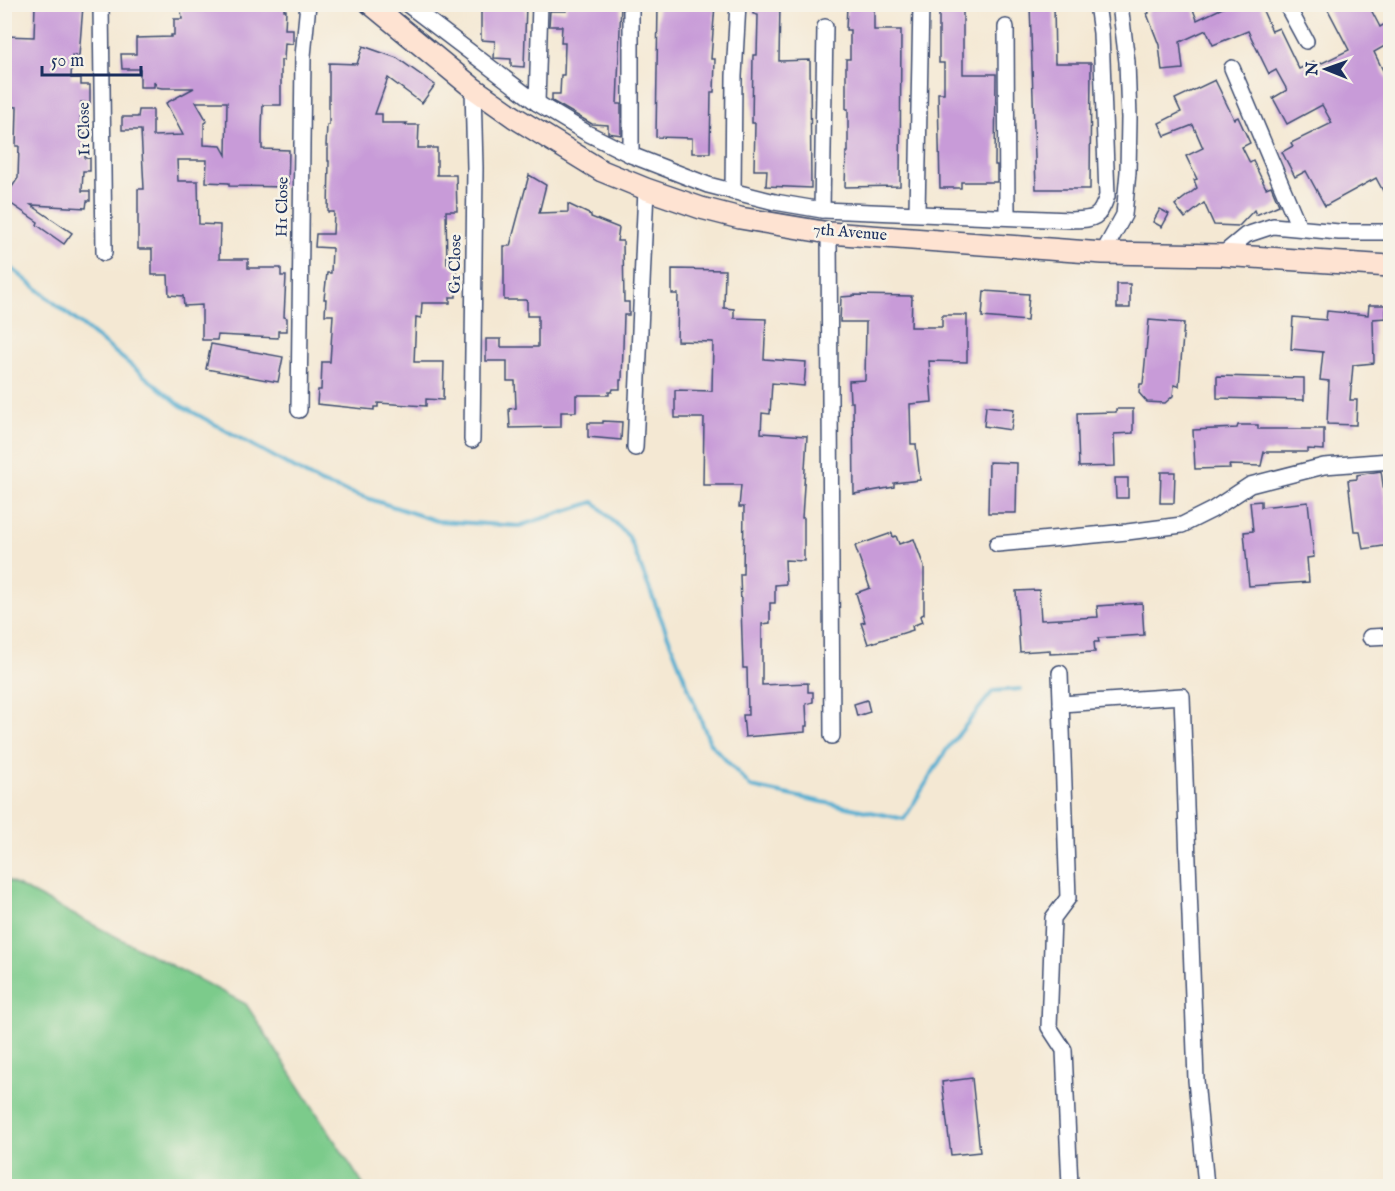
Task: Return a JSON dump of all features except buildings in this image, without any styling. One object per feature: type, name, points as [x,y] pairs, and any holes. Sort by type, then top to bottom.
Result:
[{"type":"main road","name":"7th Avenue","points":[[371,4],[473,88],[514,117],[602,171],[701,208],[740,218],[829,233],[1103,253],[1222,255],[1390,266]]},
{"type":"street","name":"I1 Close","points":[[101,4],[104,253]]},
{"type":"street","name":"H1 Close","points":[[299,410],[303,56],[308,4]]},
{"type":"street","points":[[407,4],[537,103],[587,133],[631,155],[708,185],[822,210],[1090,219],[1102,212],[1107,196],[1101,33],[1097,4]]},
{"type":"street","points":[[537,103],[540,4]]},
{"type":"street","points":[[631,4],[631,155]]},
{"type":"street","points":[[733,192],[734,76],[738,4]]},
{"type":"street","points":[[917,212],[921,4]]},
{"type":"street","points":[[1103,253],[1125,215],[1128,172],[1129,118],[1120,4]]},
{"type":"street","points":[[1286,4],[1306,41]]},
{"type":"street","points":[[822,210],[825,27]]},
{"type":"street","points":[[1006,27],[1007,216]]},
{"type":"street","points":[[1232,68],[1299,227]]},
{"type":"street","name":"G1 Close","points":[[472,440],[475,168],[473,88]]},
{"type":"street","points":[[635,448],[646,189]]},
{"type":"street","points":[[1222,255],[1246,235],[1273,226],[1339,232],[1390,232]]},
{"type":"street","points":[[829,233],[832,736]]},
{"type":"street","points":[[997,544],[1182,525],[1212,510],[1250,485],[1323,466],[1390,461]]},
{"type":"street","points":[[1370,637],[1390,636]]},
{"type":"street","points":[[1060,674],[1068,898],[1053,918],[1049,1028],[1064,1050],[1070,1186]]},
{"type":"street","points":[[1061,704],[1182,696],[1196,1080],[1206,1186]]},
{"type":"green space","points":[[5,879],[246,1004],[364,1186],[5,1186]]},
{"type":"waterway","points":[[4,262],[180,405],[321,483],[437,521],[519,526],[594,502],[629,537],[710,743],[751,787],[904,819],[947,749],[993,691],[1021,689]]}]
